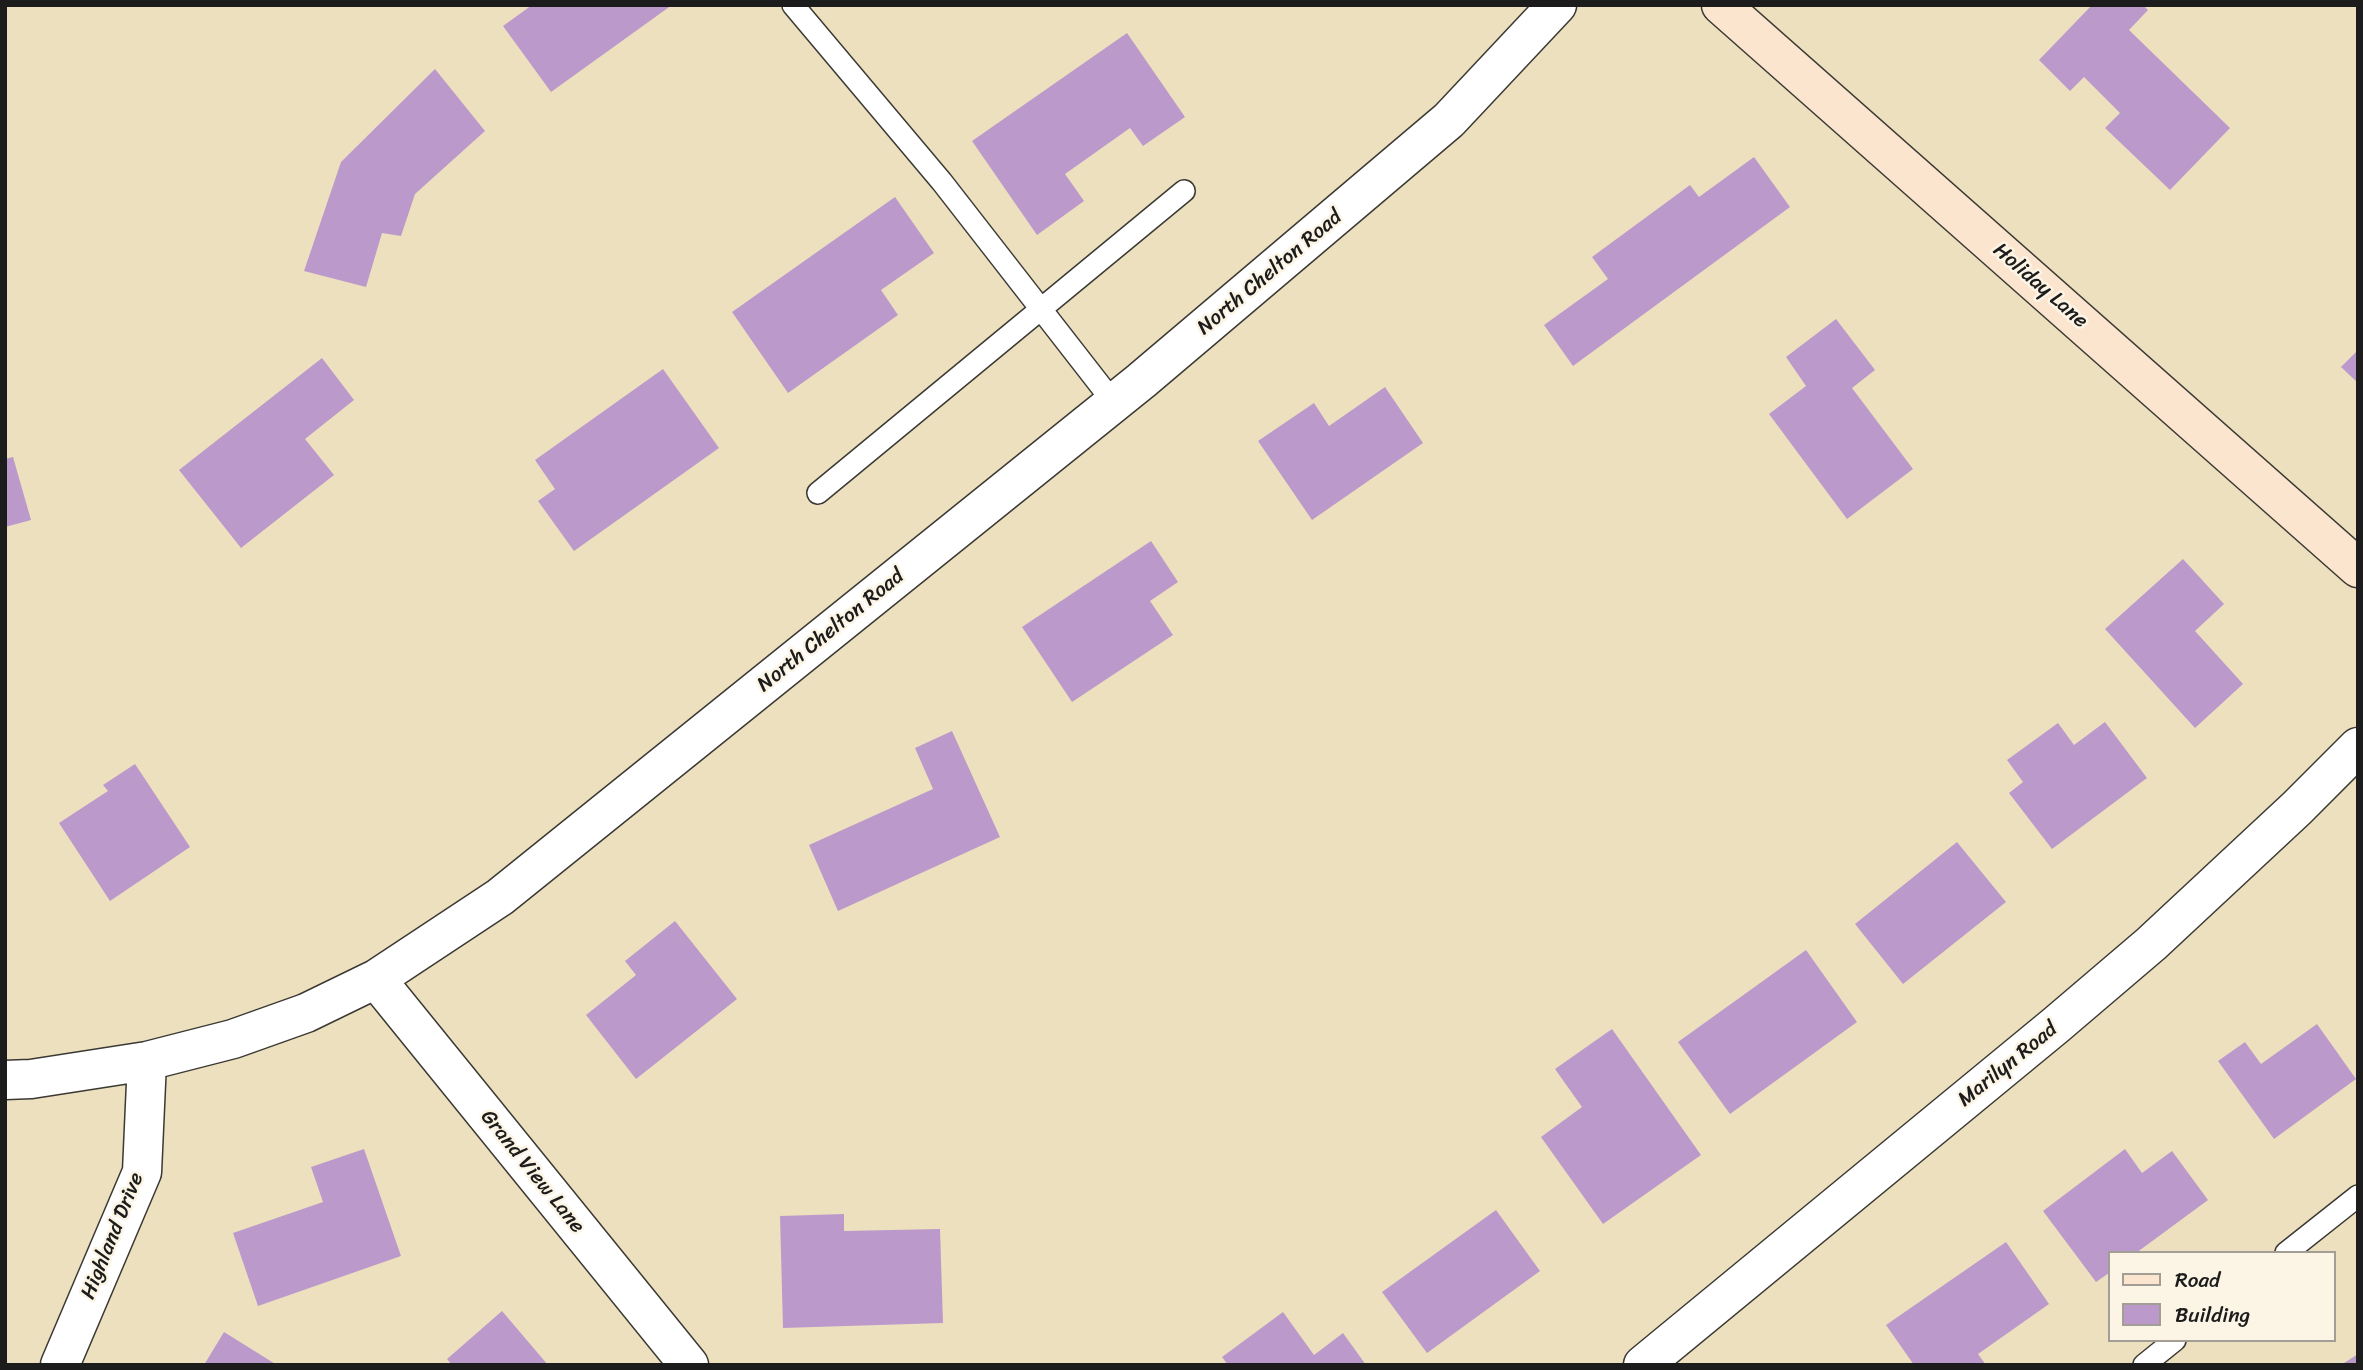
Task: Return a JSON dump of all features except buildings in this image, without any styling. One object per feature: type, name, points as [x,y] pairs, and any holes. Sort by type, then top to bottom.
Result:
[{"type":"street","name":"North Chelton Road","points":[[5,1080],[31,1079],[147,1061],[233,1039],[306,1013],[376,979],[500,897],[1114,403],[1449,120],[1557,5]]},
{"type":"street","name":"Holiday Lane","points":[[1721,5],[2358,568]]},
{"type":"street","name":"Marilyn Road","points":[[1643,1365],[2046,1034],[2151,944],[2298,808],[2358,747]]},
{"type":"street","name":"Grand View Lane","points":[[376,979],[690,1365]]},
{"type":"street","name":"Highland Drive","points":[[60,1365],[142,1172],[147,1061]]},
{"type":"lane","points":[[793,5],[942,182],[1114,403]]},
{"type":"lane","points":[[818,493],[1184,191]]},
{"type":"lane","points":[[2289,1251],[2358,1196]]},
{"type":"lane","points":[[2144,1365],[2173,1342]]}]
